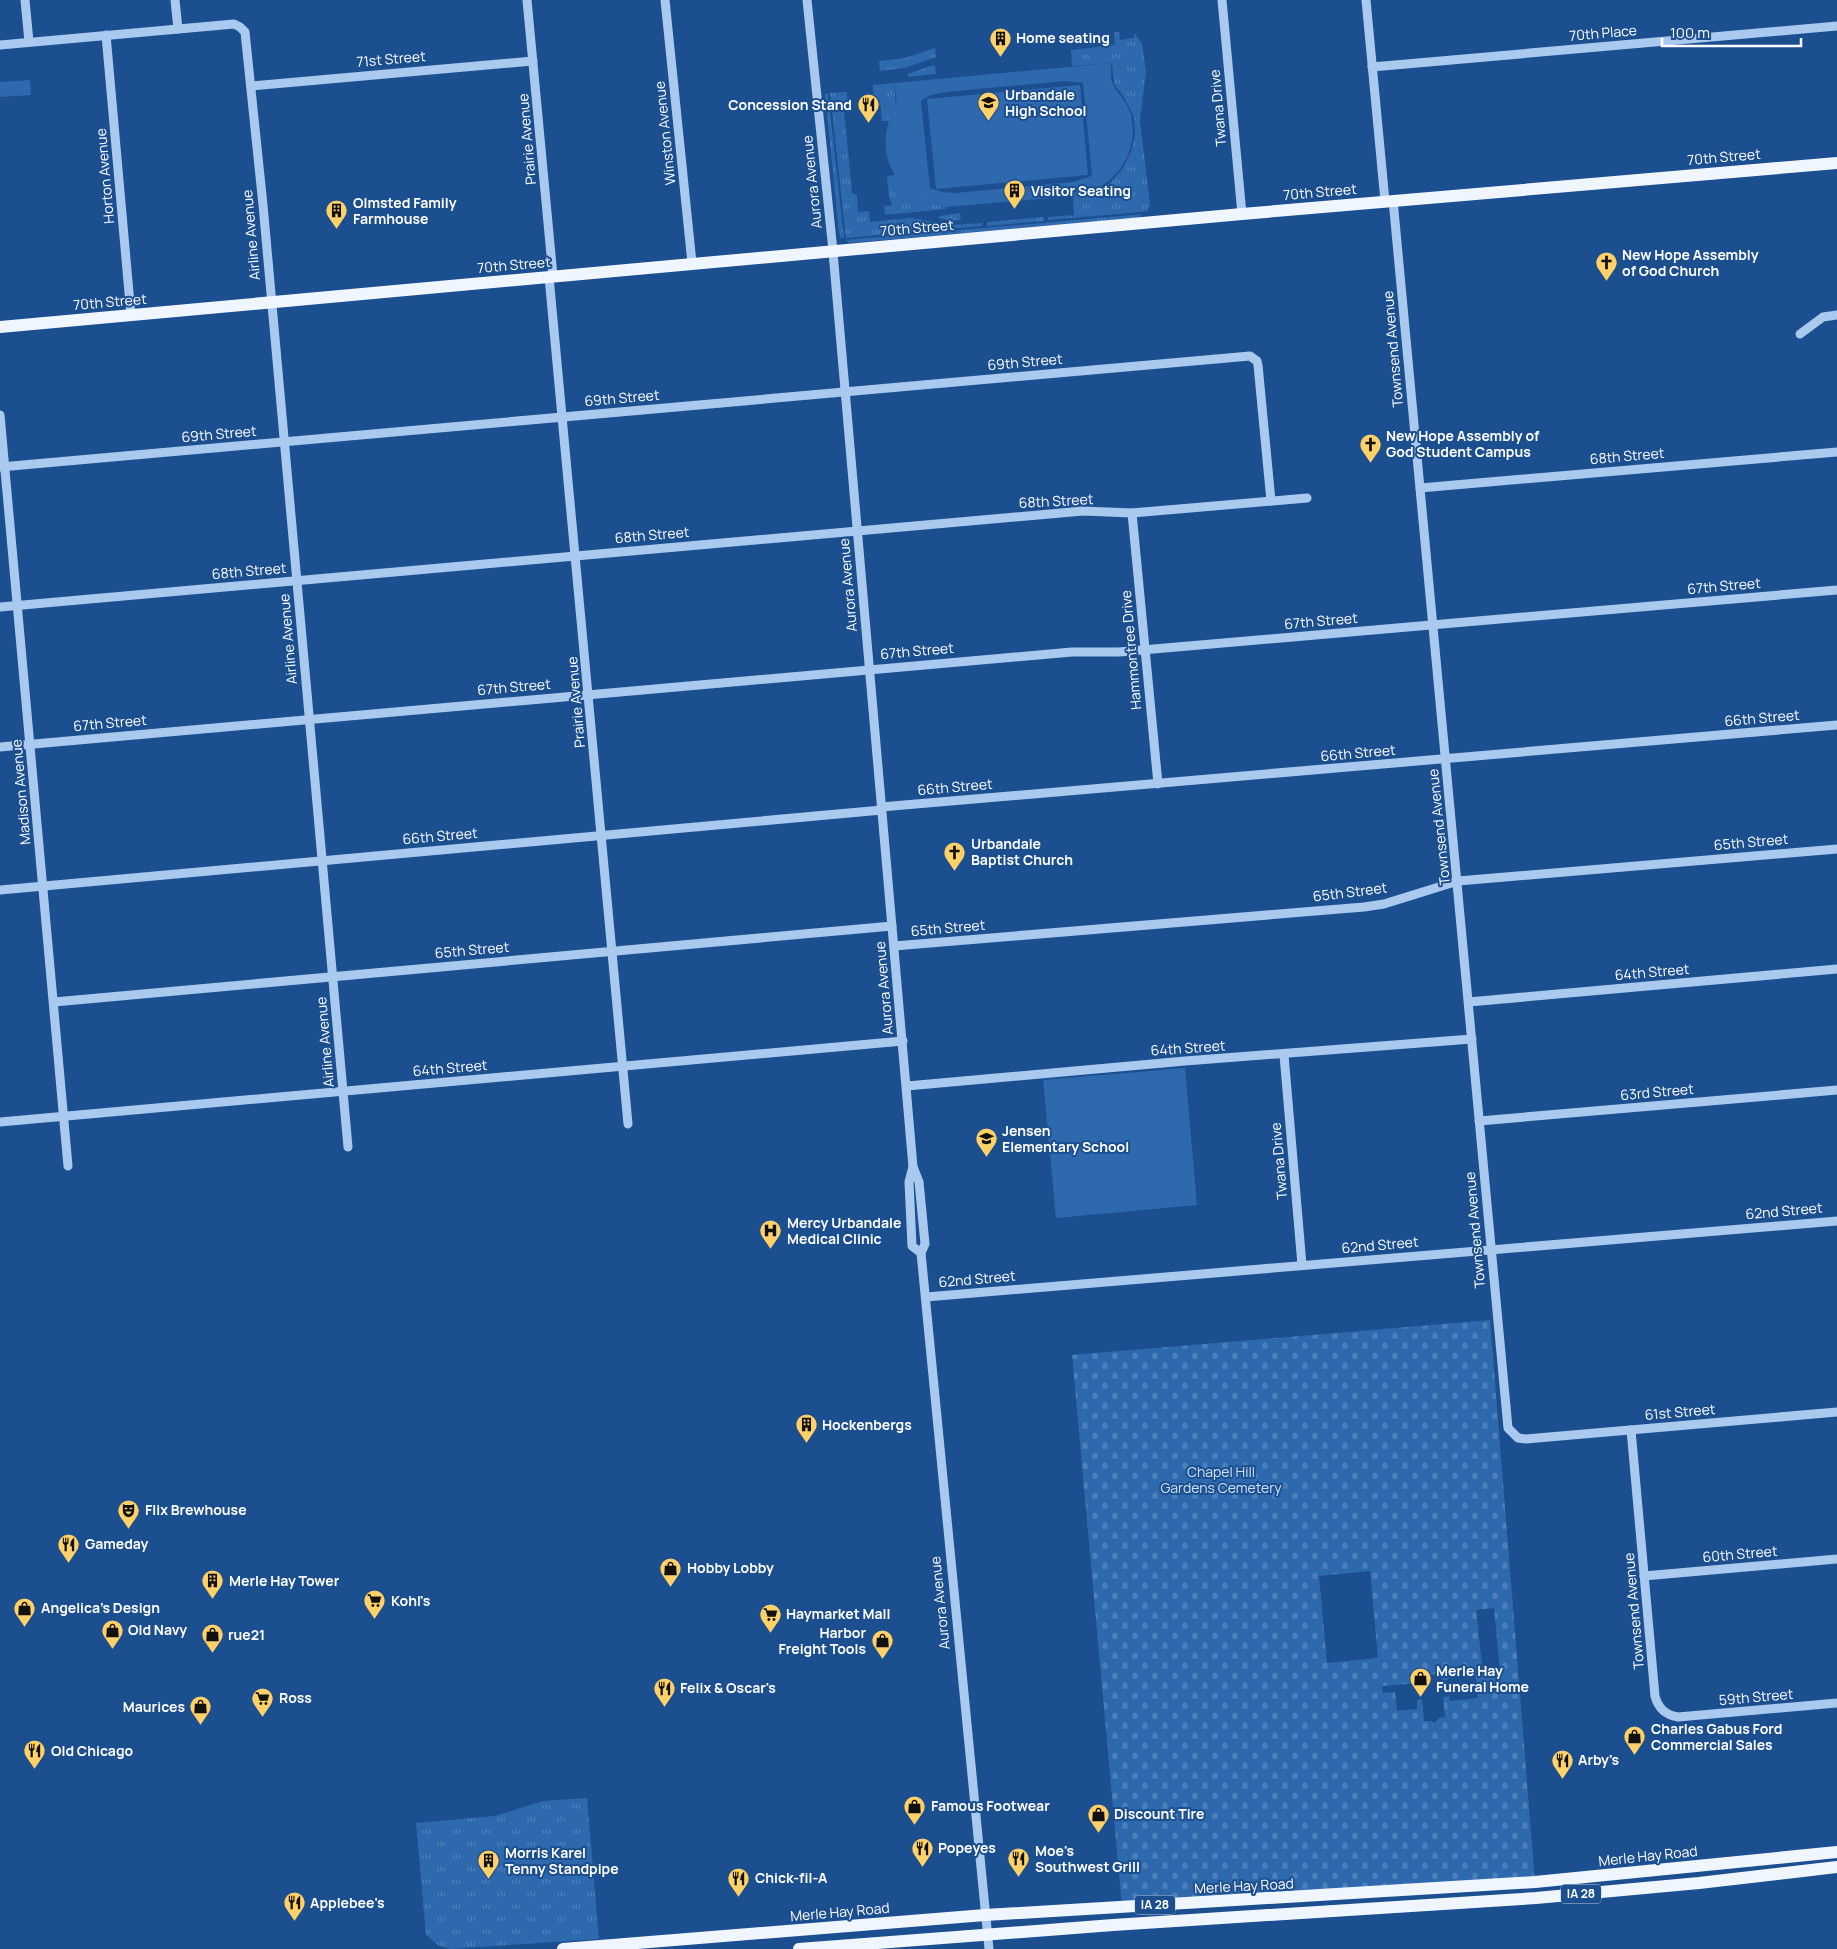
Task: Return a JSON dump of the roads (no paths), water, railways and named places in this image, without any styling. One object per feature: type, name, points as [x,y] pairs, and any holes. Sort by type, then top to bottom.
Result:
[{"type":"main road","name":"70th Street","points":[[0,327],[692,263],[1837,163]]},
{"type":"main road","name":"Merle Hay Road","points":[[563,1949],[985,1915],[1535,1882],[1837,1852]]},
{"type":"main road","name":"IA 28","points":[[799,1949],[987,1934],[1536,1898],[1699,1883],[1837,1867]]},
{"type":"street","points":[[25,0],[29,42]]},
{"type":"street","points":[[0,45],[178,29],[175,0]]},
{"type":"street","name":"Prairie Avenue","points":[[527,0],[628,1124]]},
{"type":"street","name":"Winston Avenue","points":[[666,0],[692,263]]},
{"type":"street","name":"Aurora Avenue","points":[[807,0],[845,391],[914,1167],[909,1182],[912,1246],[921,1253],[926,1297],[989,1949]]},
{"type":"street","name":"Twana Drive","points":[[1222,0],[1242,214]]},
{"type":"street","name":"Townsend Avenue","points":[[1366,0],[1420,488],[1458,881],[1506,1422],[1513,1435],[1526,1439]]},
{"type":"street","name":"Airline Avenue","points":[[178,29],[234,24],[245,32],[246,38],[348,1147]]},
{"type":"street","name":"70th Place","points":[[1372,67],[1837,26]]},
{"type":"street","name":"Horton Avenue","points":[[106,35],[131,315]]},
{"type":"street","name":"71st Street","points":[[251,86],[533,61]]},
{"type":"street","points":[[1800,334],[1823,317],[1837,316]]},
{"type":"street","name":"69th Street","points":[[2,467],[1246,357],[1254,358],[1258,365],[1271,502]]},
{"type":"street","name":"Madison Avenue","points":[[0,416],[2,467],[18,605],[68,1166]]},
{"type":"street","name":"68th Street","points":[[1420,488],[1837,452]]},
{"type":"street","name":"68th Street","points":[[0,607],[1083,511],[1132,514],[1308,498]]},
{"type":"street","name":"Hammontree Drive","points":[[1132,514],[1158,784]]},
{"type":"street","name":"67th Street","points":[[0,747],[869,669],[1072,652],[1119,652],[1837,590]]},
{"type":"street","name":"66th Street","points":[[0,890],[1158,784],[1837,725]]},
{"type":"street","name":"65th Street","points":[[894,946],[1364,907],[1384,904],[1458,881],[1837,849]]},
{"type":"street","name":"65th Street","points":[[54,1002],[892,926]]},
{"type":"street","name":"64th Street","points":[[1469,1002],[1837,969]]},
{"type":"street","name":"64th Street","points":[[907,1086],[1185,1061],[1284,1055],[1472,1039]]},
{"type":"street","name":"64th Street","points":[[0,1122],[903,1041]]},
{"type":"street","name":"Twana Drive","points":[[1284,1055],[1302,1265]]},
{"type":"street","name":"63rd Street","points":[[1480,1121],[1837,1090]]},
{"type":"street","name":"62nd Street","points":[[926,1297],[1837,1221]]},
{"type":"street","name":"61st Street","points":[[1526,1439],[1837,1412]]},
{"type":"street","name":"Townsend Avenue","points":[[1631,1430],[1655,1696],[1657,1703],[1663,1711],[1671,1716],[1678,1717]]},
{"type":"street","name":"60th Street","points":[[1644,1576],[1837,1559]]},
{"type":"street","name":"59th Street","points":[[1678,1717],[1837,1703]]},
{"type":"place","name":"Home seating","points":[[1000,57]]},
{"type":"place","name":"Urbandale High School","points":[[989,122]]},
{"type":"place","name":"Concession Stand","points":[[868,124]]},
{"type":"place","name":"Visitor Seating","points":[[1015,210]]},
{"type":"place","name":"Olmsted Family Farmhouse","points":[[337,230]]},
{"type":"place","name":"New Hope Assembly of God Church","points":[[1606,282]]},
{"type":"place","name":"New Hope Assembly of God Student Campus","points":[[1370,463]]},
{"type":"place","name":"Urbandale Baptist Church","points":[[955,871]]},
{"type":"place","name":"Jensen Elementary School","points":[[986,1158]]},
{"type":"place","name":"Mercy Urbandale Medical Clinic","points":[[771,1250]]},
{"type":"place","name":"Hockenbergs","points":[[806,1444]]},
{"type":"place","name":"Flix Brewhouse","points":[[129,1529]]},
{"type":"place","name":"Gameday","points":[[69,1563]]},
{"type":"place","name":"Hobby Lobby","points":[[671,1587]]},
{"type":"place","name":"Merle Hay Tower","points":[[213,1600]]},
{"type":"place","name":"Kohl's","points":[[375,1620]]},
{"type":"place","name":"Angelica's Design","points":[[25,1627]]},
{"type":"place","name":"Haymarket Mall","points":[[770,1633]]},
{"type":"place","name":"Old Navy","points":[[112,1649]]},
{"type":"place","name":"rue21","points":[[212,1654]]},
{"type":"place","name":"Harbor Freight Tools","points":[[882,1660]]},
{"type":"place","name":"Merle Hay Funeral Home","points":[[1420,1698]]},
{"type":"place","name":"Felix & Oscar's","points":[[664,1707]]},
{"type":"place","name":"Ross","points":[[263,1717]]},
{"type":"place","name":"Maurices","points":[[201,1726]]},
{"type":"place","name":"Charles Gabus Ford Commercial Sales","points":[[1635,1756]]},
{"type":"place","name":"Old Chicago","points":[[35,1770]]},
{"type":"place","name":"Arby's","points":[[1562,1779]]},
{"type":"place","name":"Famous Footwear","points":[[915,1825]]},
{"type":"place","name":"Discount Tire","points":[[1098,1833]]},
{"type":"place","name":"Popeyes","points":[[922,1867]]},
{"type":"place","name":"Moe's Southwest Grill","points":[[1019,1878]]},
{"type":"place","name":"Morris Karel Tenny Standpipe","points":[[489,1880]]},
{"type":"place","name":"Chick-fil-A","points":[[739,1897]]},
{"type":"place","name":"Applebee's","points":[[294,1922]]},
{"type":"park label","name":"Chapel Hill Gardens Cemetery","points":[[1221,1480]]}]
